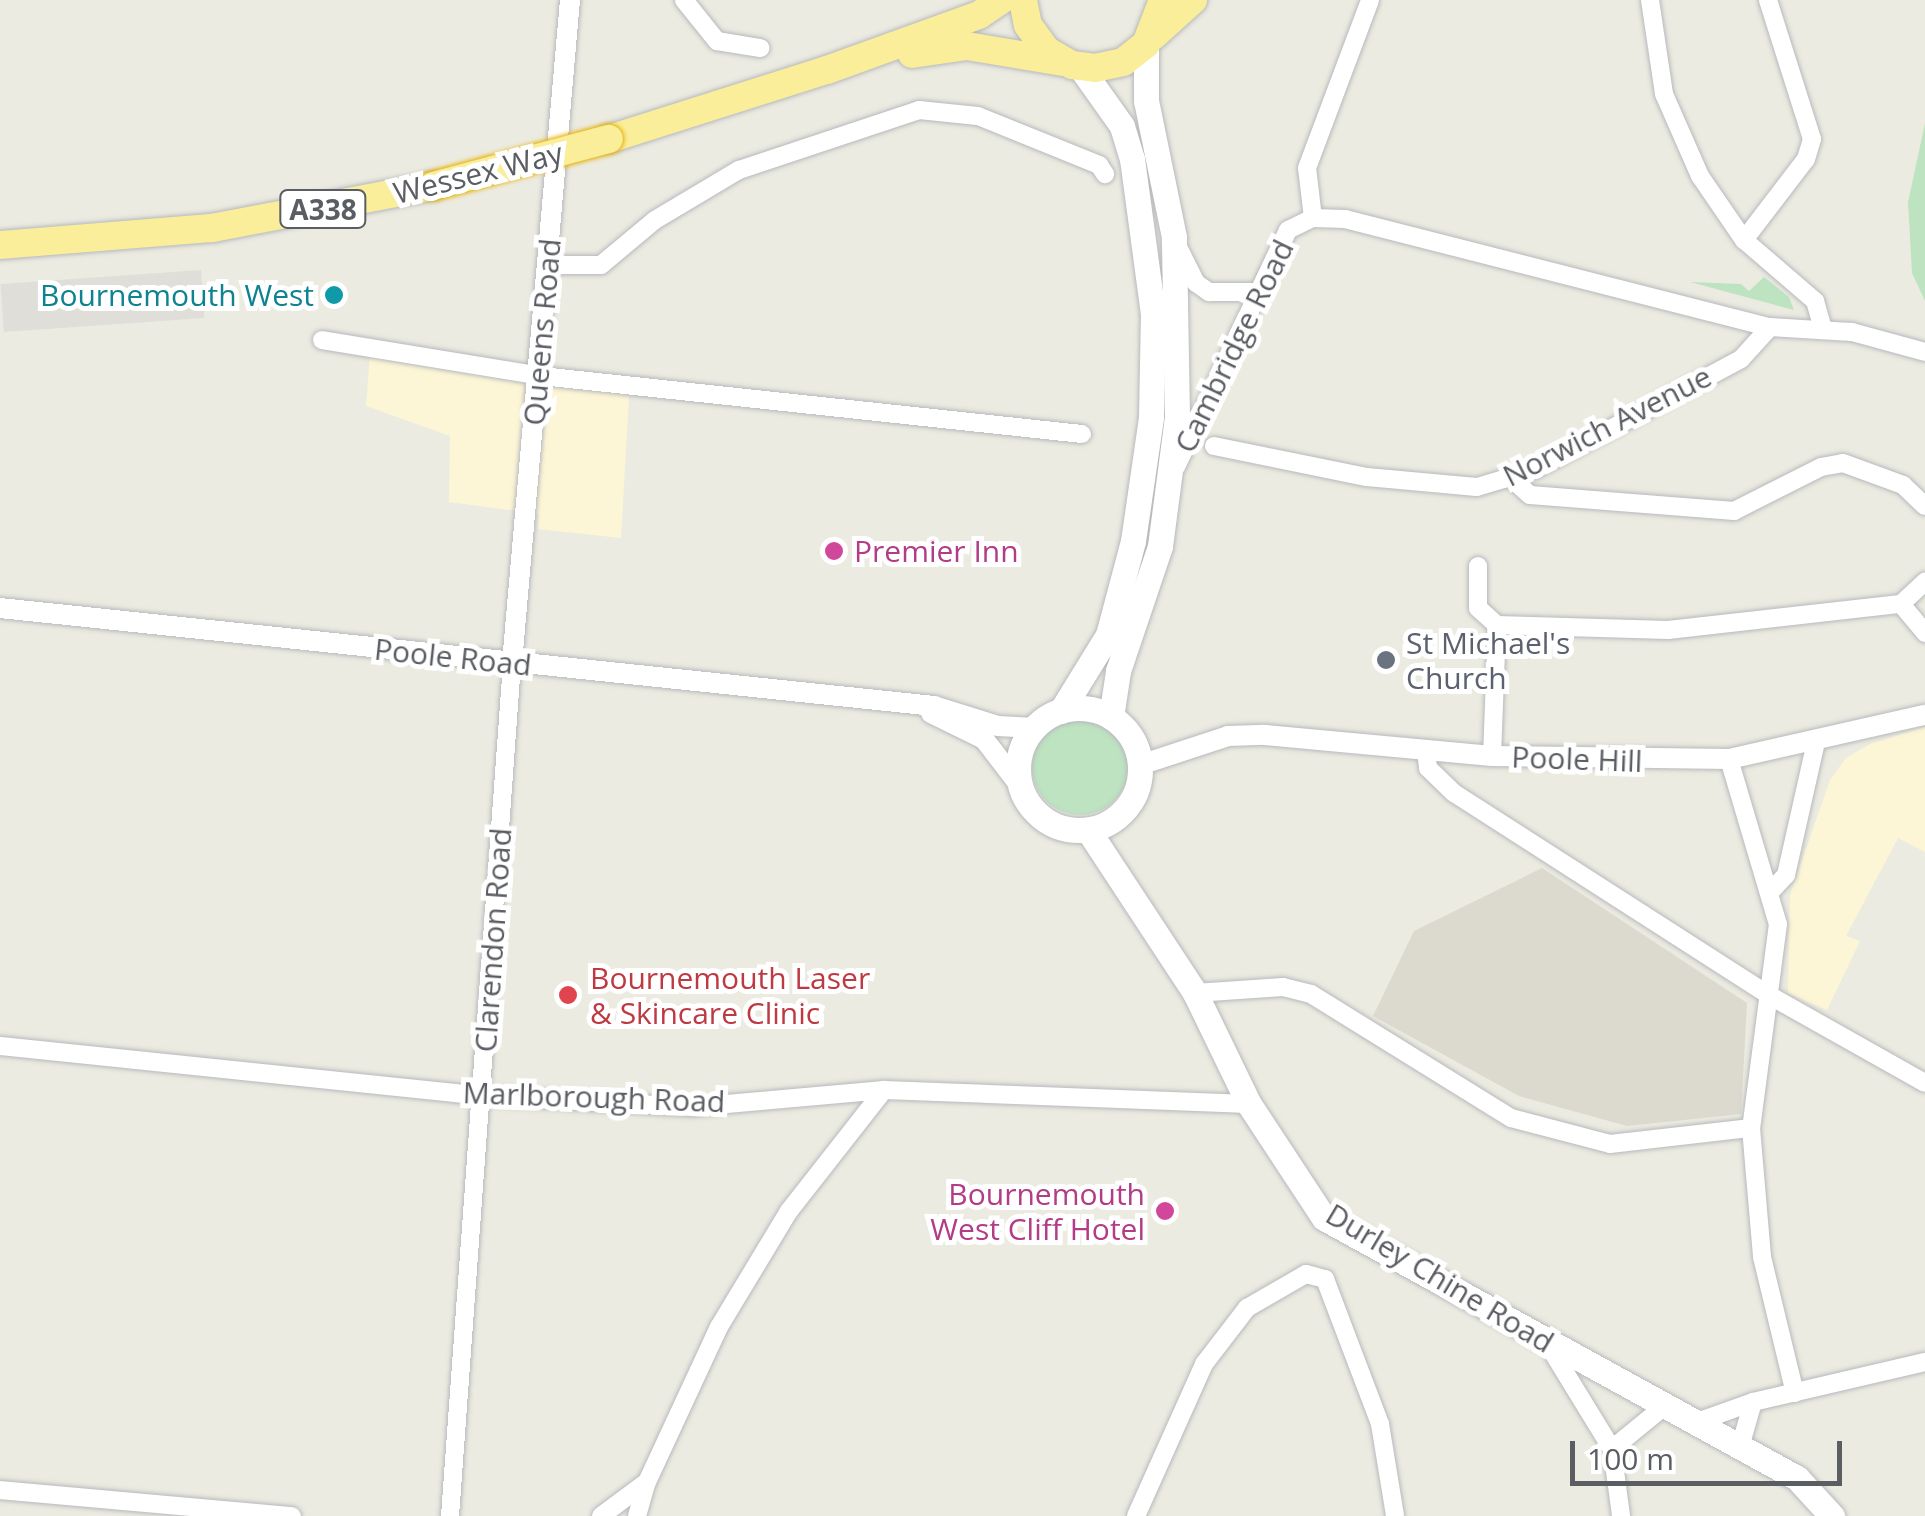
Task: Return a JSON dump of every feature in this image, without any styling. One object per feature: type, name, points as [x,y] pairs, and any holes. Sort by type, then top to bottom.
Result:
[{"type":"highway","name":"Wessex Way","points":[[0,245],[212,228],[433,186],[608,139],[827,70],[979,15],[1001,0]]},
{"type":"highway","points":[[1023,0],[1033,35],[1072,65],[1109,66],[1148,41],[1193,0]]},
{"type":"highway","points":[[1148,41],[1163,0]]},
{"type":"highway","name":"Wessex Way","points":[[827,70],[967,46],[1072,65]]},
{"type":"main road","name":"Cambridge Road","points":[[1111,717],[1118,671],[1160,546],[1171,478],[1180,353],[1174,238],[1146,101],[1148,41]]},
{"type":"main road","name":"Cambridge Road","points":[[1061,711],[1108,635],[1134,540],[1152,417],[1153,314],[1132,159],[1122,126],[1072,65]]},
{"type":"main road","points":[[1089,709],[1111,717],[1132,738],[1140,765],[1126,808],[1088,830],[1048,822],[1021,788],[1020,754],[1035,728],[1061,711],[1089,709]]},
{"type":"main road","name":"Durley Chine Road","points":[[1088,830],[1195,993],[1249,1104],[1324,1218],[1797,1478],[1832,1516]]},
{"type":"street","name":"Queens Road","points":[[512,663],[541,376],[570,0]]},
{"type":"street","points":[[684,0],[716,41],[760,48]]},
{"type":"street","name":"Cambridge Road","points":[[1171,478],[1288,230],[1314,218],[1307,168],[1370,0]]},
{"type":"street","points":[[1650,0],[1652,44],[1674,123],[1700,176],[1744,240],[1814,301],[1822,330]]},
{"type":"street","points":[[1744,240],[1806,159],[1812,139],[1768,0]]},
{"type":"street","points":[[548,265],[600,265],[655,220],[738,170],[919,110],[978,116],[1100,165],[1104,174]]},
{"type":"street","points":[[1314,218],[1345,219],[1770,327],[1822,330],[1925,352]]},
{"type":"street","points":[[1174,238],[1196,283],[1209,292],[1257,292]]},
{"type":"street","name":"Norwich Avenue","points":[[1214,446],[1454,487],[1512,479],[1741,358],[1770,327]]},
{"type":"street","points":[[322,340],[541,376],[1082,434]]},
{"type":"street","points":[[1512,479],[1530,495],[1734,511],[1821,466],[1843,463],[1887,476],[1925,506]]},
{"type":"street","points":[[1478,566],[1478,608],[1497,625],[1620,632],[1901,604],[1925,582]]},
{"type":"street","points":[[1901,604],[1925,633]]},
{"type":"street","name":"Poole Road","points":[[0,608],[960,709],[998,726],[1035,728]]},
{"type":"street","points":[[1492,756],[1497,625]]},
{"type":"street","name":"Clarendon Road","points":[[450,1516],[512,663]]},
{"type":"street","name":"Poole Road","points":[[906,704],[970,728],[1006,762],[1021,788]]},
{"type":"street","name":"Poole Hill","points":[[1426,751],[1492,756],[1729,760],[1925,715]]},
{"type":"street","points":[[1140,765],[1228,736],[1426,751],[1428,768],[1454,794],[1767,994],[1925,1083]]},
{"type":"street","points":[[1772,891],[1786,875],[1816,742]]},
{"type":"street","points":[[1729,760],[1772,891],[1778,924],[1751,1128],[1762,1257],[1795,1393]]},
{"type":"street","points":[[1195,993],[1283,987],[1311,994],[1510,1118],[1610,1144],[1751,1128]]},
{"type":"street","name":"Marlborough Road","points":[[0,1046],[482,1096],[693,1107],[884,1090],[1249,1104]]},
{"type":"street","points":[[637,1516],[648,1482],[729,1310],[789,1211],[884,1090]]},
{"type":"street","points":[[1136,1516],[1204,1364],[1247,1308],[1306,1274],[1325,1279],[1380,1424],[1395,1516]]},
{"type":"street","points":[[1547,1343],[1612,1450],[1621,1516]]},
{"type":"street","points":[[1697,1422],[1753,1402],[1925,1362]]},
{"type":"street","points":[[1740,1446],[1753,1402]]},
{"type":"street","points":[[1612,1450],[1667,1404]]},
{"type":"street","points":[[601,1516],[648,1482]]},
{"type":"street","points":[[0,1490],[292,1516]]},
{"type":"shaded area","points":[[201,270],[204,318],[4,332],[0,284]]},
{"type":"shaded area","points":[[370,355],[629,395],[621,538],[538,529],[539,514],[449,502],[450,436],[366,406]]},
{"type":"shaded area","points":[[1925,727],[1925,852],[1898,838],[1846,936],[1860,941],[1827,1010],[1788,993],[1790,895],[1830,780],[1846,758],[1870,744]]},
{"type":"shaded area","points":[[1542,868],[1747,1003],[1741,1114],[1627,1126],[1519,1096],[1373,1016],[1414,931]]},
{"type":"green space","points":[[1925,123],[1925,301],[1912,273],[1908,202]]},
{"type":"green space","points":[[1764,277],[1789,297],[1794,310],[1690,282],[1741,284],[1749,291]]},
{"type":"green space","points":[[1080,719],[1098,723],[1114,733],[1124,749],[1128,767],[1124,785],[1114,801],[1098,811],[1080,815],[1062,811],[1046,801],[1036,785],[1032,767],[1036,749],[1046,733],[1062,723]]},
{"type":"place","name":"Bournemouth West","points":[[334,295]]},
{"type":"place","name":"Premier Inn","points":[[834,551]]},
{"type":"place","name":"St Michael's Church","points":[[1386,660]]},
{"type":"place","name":"Bournemouth Laser & Skincare Clinic","points":[[568,995]]},
{"type":"place","name":"Bournemouth West Cliff Hotel","points":[[1165,1211]]}]
